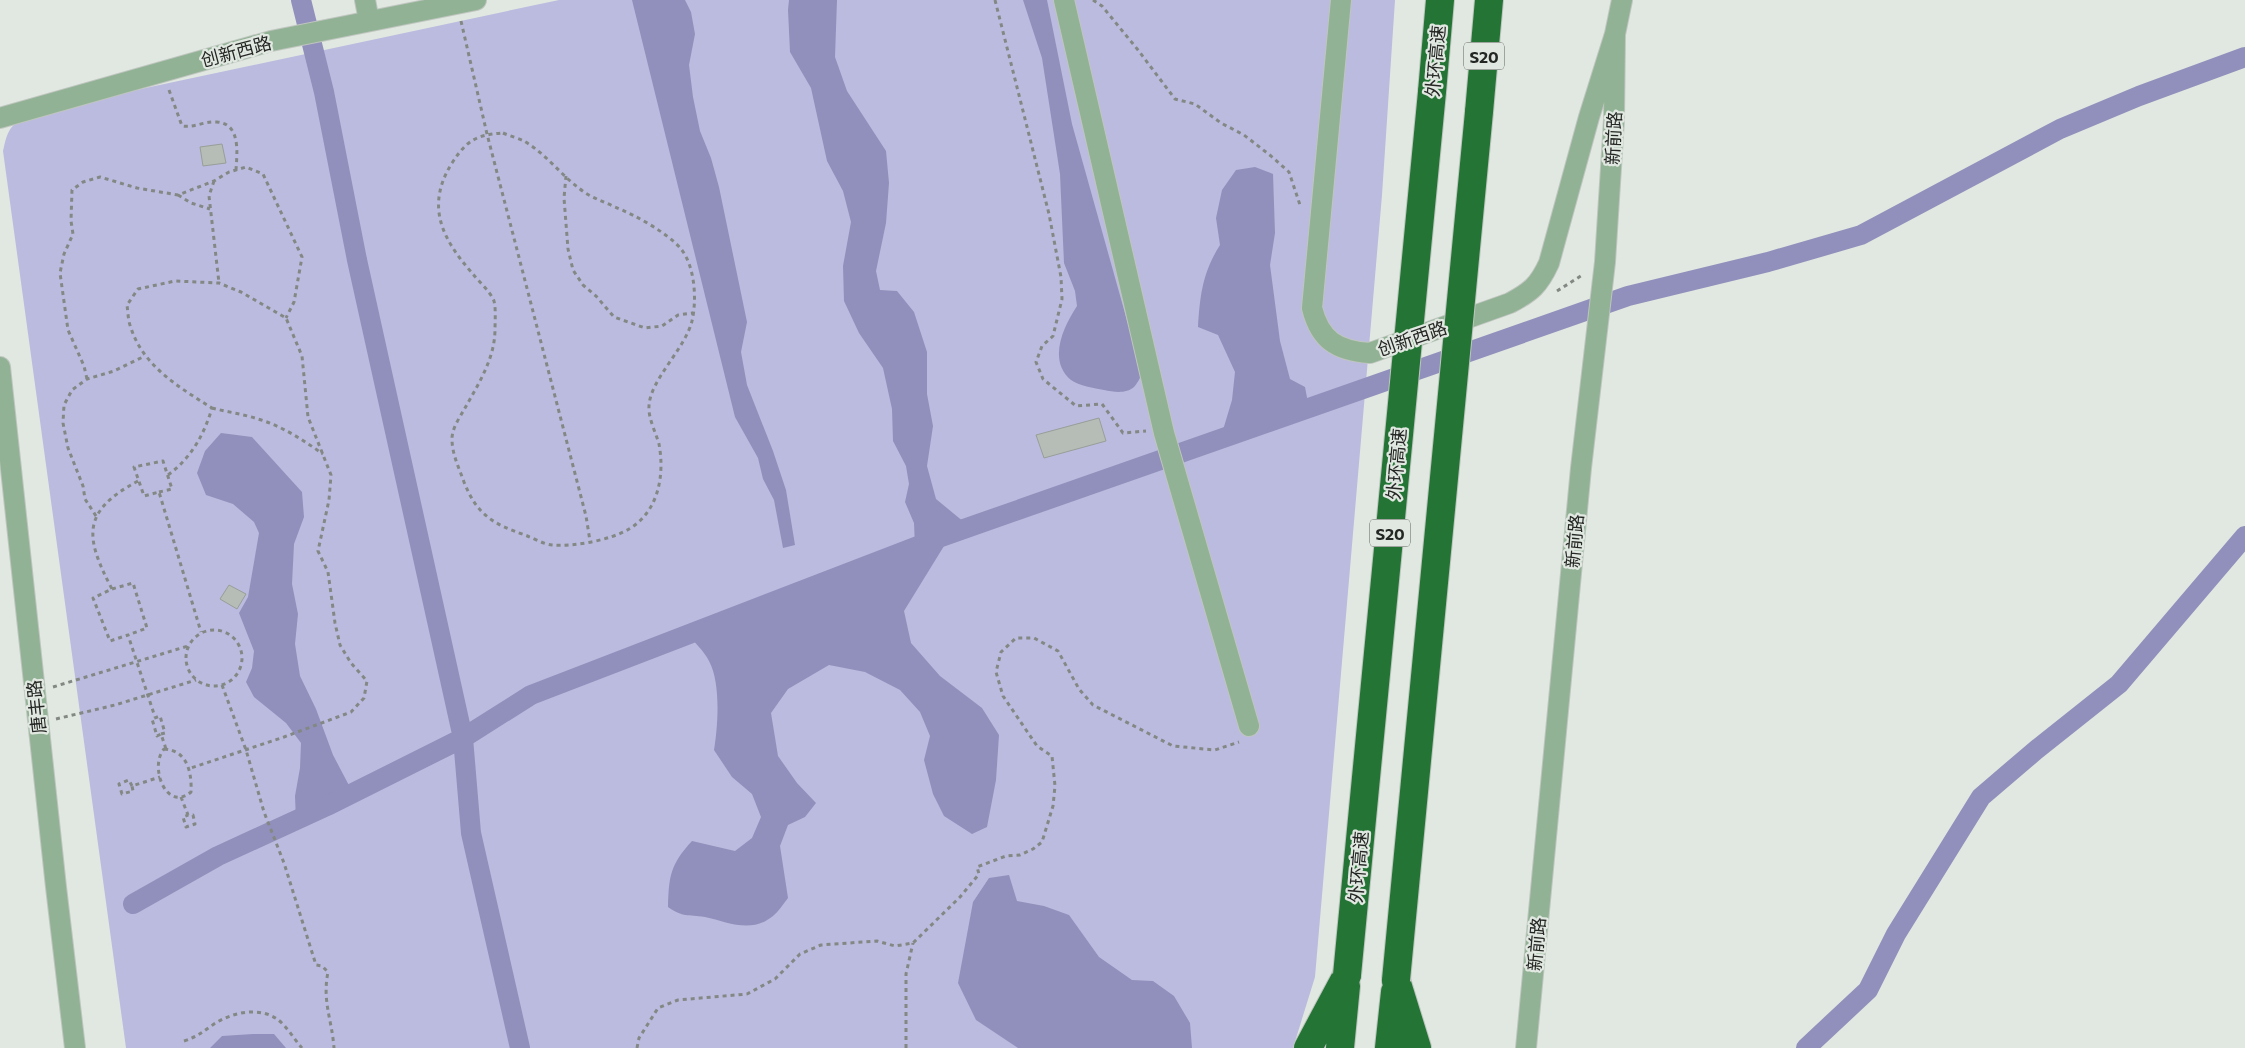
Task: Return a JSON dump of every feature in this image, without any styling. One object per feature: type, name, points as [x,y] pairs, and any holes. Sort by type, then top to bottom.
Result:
[{"type":"highway","name":"外环高速","points":[[1340,1048],[1440,0]]},
{"type":"highway","name":"S20","points":[[1389,1048],[1489,0]]},
{"type":"highway","points":[[1308,1048],[1348,975]]},
{"type":"highway","points":[[1396,980],[1417,1048]]},
{"type":"street","points":[[365,0],[369,21]]},
{"type":"street","points":[[1064,0],[1163,429],[1249,726]]},
{"type":"street","name":"创新西路","points":[[1341,0],[1312,308],[1315,322],[1325,337],[1337,346],[1352,352],[1370,353],[1510,303],[1526,295],[1540,282],[1549,263],[1589,116],[1615,34],[1622,0]]},
{"type":"street","name":"创新西路","points":[[0,118],[271,41],[466,2]]},
{"type":"street","name":"新前路","points":[[1526,1048],[1581,468],[1597,344],[1605,262],[1614,120],[1615,34]]},
{"type":"street","name":"唐丰路","points":[[0,367],[75,1048]]},
{"type":"path","points":[[995,0],[1049,214],[1061,277],[1062,299],[1053,336],[1042,346],[1036,362],[1043,379],[1076,406],[1102,404],[1123,433],[1163,429]]},
{"type":"path","points":[[1093,0],[1102,6],[1175,99],[1196,104],[1221,123],[1244,135],[1289,172],[1303,214]]},
{"type":"path","points":[[466,2],[487,134],[586,516],[590,541]]},
{"type":"path","points":[[168,84],[182,126],[192,128],[218,122],[228,127],[236,135],[236,170]]},
{"type":"path","points":[[503,133],[524,141],[578,188],[654,228],[670,238],[684,251],[694,290],[692,322],[682,343],[656,384],[648,407],[659,446],[660,489],[640,520],[627,530],[590,541],[551,545],[498,525],[481,512],[470,497],[455,458],[452,436],[457,422],[485,372],[495,334],[495,314],[494,300],[446,239],[439,205],[440,184],[465,146],[471,140],[487,134],[503,133]]},
{"type":"path","points":[[178,195],[246,167],[263,174],[302,257],[294,302],[286,318]]},
{"type":"path","points":[[566,176],[564,198],[568,248],[573,270],[583,285],[596,296],[614,317],[645,328],[662,326],[678,315],[693,313]]},
{"type":"path","points":[[88,380],[68,330],[60,273],[64,254],[73,234],[71,221],[72,190],[83,182],[100,178],[137,188],[178,195],[210,209]]},
{"type":"path","points":[[214,181],[209,196],[218,283]]},
{"type":"path","points":[[1551,295],[1605,262]]},
{"type":"path","points":[[188,769],[339,718],[351,712],[364,698],[367,681],[351,663],[340,645],[334,622],[328,572],[318,551],[329,500],[331,475],[324,455],[308,417],[302,356],[286,318],[241,292],[218,283],[175,281],[138,289],[127,305],[131,328],[144,356],[168,379],[212,408],[257,418],[301,439],[324,455]]},
{"type":"path","points":[[96,516],[85,499],[83,486],[68,448],[64,423],[64,405],[72,390],[88,380],[144,356]]},
{"type":"path","points":[[168,474],[181,465],[195,446],[206,427],[212,408]]},
{"type":"path","points":[[163,460],[172,488],[144,496],[138,481],[134,467],[163,460]]},
{"type":"path","points":[[112,590],[94,546],[92,530],[96,516],[104,504],[118,492],[138,481]]},
{"type":"path","points":[[159,492],[201,632]]},
{"type":"path","points":[[133,583],[147,628],[110,642],[93,598],[112,590],[133,583]]},
{"type":"path","points":[[35,692],[188,646],[201,632],[220,630],[228,633],[241,647],[242,666],[237,674],[222,685],[213,686],[196,680],[186,664],[188,646]]},
{"type":"path","points":[[128,635],[135,662],[149,694],[155,717],[152,719],[157,736],[165,733],[160,716],[155,717]]},
{"type":"path","points":[[906,1048],[906,974],[913,943],[960,897],[979,874],[977,866],[1006,856],[1020,855],[1034,849],[1042,842],[1053,806],[1055,786],[1052,756],[1037,746],[1003,696],[996,672],[1001,652],[1016,638],[1034,638],[1058,651],[1079,689],[1093,704],[1173,746],[1215,750],[1236,744],[1244,738],[1249,726]]},
{"type":"path","points":[[38,724],[196,680]]},
{"type":"path","points":[[222,685],[246,750],[264,812],[284,863],[316,965],[322,966],[328,972],[326,1010],[333,1029],[334,1048]]},
{"type":"path","points":[[161,734],[166,749]]},
{"type":"path","points":[[166,749],[173,749],[182,754],[192,778],[191,792],[181,798],[176,798],[167,793],[160,777],[158,756],[166,749]]},
{"type":"path","points":[[132,786],[160,777]]},
{"type":"path","points":[[129,780],[132,786],[133,791],[122,794],[119,784],[129,780]]},
{"type":"path","points":[[181,798],[188,815]]},
{"type":"path","points":[[192,814],[196,824],[186,828],[183,817],[188,815],[192,814]]},
{"type":"path","points":[[637,1048],[639,1038],[658,1008],[678,1000],[747,994],[775,979],[800,954],[821,945],[877,941],[895,946],[913,943]]},
{"type":"path","points":[[184,1041],[199,1036],[216,1023],[236,1014],[255,1012],[276,1018],[302,1048]]},
{"type":"shaded area","points":[[559,0],[1395,0],[1382,195],[1315,977],[1293,1048],[126,1048],[3,151],[8,133],[11,128],[25,119],[89,100]]},
{"type":"shaded area","points":[[632,0],[685,0],[691,12],[695,34],[689,65],[693,97],[700,131],[711,158],[719,187],[747,322],[741,352],[747,385],[786,490],[795,545],[783,548],[774,500],[763,479],[758,458],[735,417]]},
{"type":"shaded area","points":[[789,0],[837,0],[835,57],[847,91],[886,151],[889,183],[886,223],[876,271],[880,290],[897,291],[914,312],[927,352],[927,394],[933,426],[927,466],[936,499],[970,527],[952,533],[904,611],[911,643],[940,676],[982,708],[999,735],[996,780],[987,827],[972,834],[944,816],[933,794],[924,760],[930,736],[920,712],[900,690],[865,672],[829,665],[788,689],[771,713],[778,756],[797,783],[816,803],[805,817],[788,825],[780,846],[788,898],[773,916],[765,921],[748,926],[682,914],[668,907],[672,871],[679,857],[692,841],[735,851],[752,838],[761,817],[752,794],[732,777],[714,750],[717,729],[717,692],[713,670],[707,657],[687,633],[915,547],[914,523],[905,502],[909,484],[906,466],[893,441],[892,409],[883,368],[859,333],[844,301],[843,266],[851,222],[843,191],[827,161],[811,88],[790,52]]},
{"type":"shaded area","points":[[1023,0],[1047,0],[1072,124],[1142,374],[1135,386],[1127,391],[1120,392],[1091,388],[1078,384],[1071,380],[1064,372],[1060,363],[1060,343],[1067,323],[1077,306],[1075,291],[1064,263],[1060,174],[1042,58]]},
{"type":"shaded area","points":[[1255,167],[1273,174],[1275,233],[1270,265],[1280,341],[1290,379],[1305,387],[1309,408],[1220,440],[1232,400],[1235,372],[1218,335],[1198,327],[1200,304],[1206,274],[1220,245],[1216,218],[1222,190],[1236,170]]},
{"type":"shaded area","points":[[221,433],[252,437],[302,492],[304,517],[294,544],[292,584],[298,614],[295,644],[300,676],[316,709],[333,755],[353,793],[296,821],[295,796],[300,768],[301,743],[286,723],[254,697],[246,682],[252,668],[254,651],[239,613],[248,597],[259,533],[254,522],[233,504],[206,495],[197,473],[205,451]]},
{"type":"shaded area","points":[[1009,875],[1017,901],[1044,906],[1069,915],[1099,957],[1132,980],[1153,981],[1174,996],[1190,1023],[1192,1048],[1018,1048],[976,1020],[958,983],[973,902],[989,878]]},
{"type":"shaded area","points":[[274,1034],[286,1048],[210,1048],[222,1036]]},
{"type":"building","points":[[222,144],[226,163],[203,166],[200,147]]},
{"type":"building","points":[[1099,418],[1106,441],[1044,458],[1036,435]]},
{"type":"building","points":[[229,585],[246,594],[237,609],[220,599]]},
{"type":"waterway","points":[[301,0],[324,92],[357,260],[463,738],[471,833],[520,1048]]},
{"type":"waterway","points":[[133,904],[218,856],[327,806],[463,738],[531,695],[941,537],[1628,296],[1768,262],[1861,235],[2060,129],[2139,96],[2245,57]]},
{"type":"waterway","points":[[1806,1048],[1868,990],[1896,934],[1981,797],[2036,750],[2119,684],[2245,536]]}]
